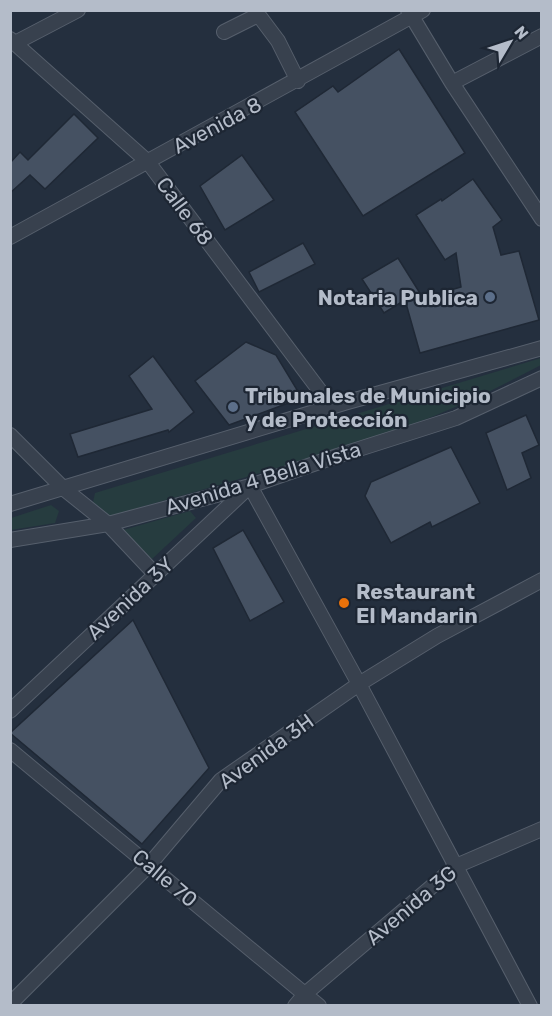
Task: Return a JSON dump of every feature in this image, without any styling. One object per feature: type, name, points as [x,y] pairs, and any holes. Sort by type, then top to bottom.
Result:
[{"type":"street","points":[[13,41],[78,10]]},
{"type":"street","points":[[414,13],[452,83],[542,219]]},
{"type":"street","name":"Avenida 8","points":[[10,237],[298,81],[414,13]]},
{"type":"street","points":[[224,32],[254,16],[260,17],[278,41],[298,81]]},
{"type":"street","points":[[452,83],[542,36]]},
{"type":"street","name":"Calle 68","points":[[13,41],[148,162],[332,407]]},
{"type":"street","points":[[10,504],[332,407],[542,348]]},
{"type":"street","name":"Avenida 4 Bella Vista","points":[[10,540],[108,524],[250,486],[456,418],[542,378]]},
{"type":"street","points":[[10,435],[63,488],[108,524],[155,574]]},
{"type":"street","points":[[250,486],[359,684],[530,1005]]},
{"type":"street","name":"Avenida 3Y","points":[[10,711],[250,486]]},
{"type":"street","name":"Avenida 3H","points":[[10,1004],[149,865],[221,780],[359,684],[437,636],[542,580]]},
{"type":"street","name":"Calle 70","points":[[10,750],[319,1005]]},
{"type":"street","name":"Avenida 3G","points":[[295,1005],[456,866],[542,829]]},
{"type":"green space","points":[[541,358],[541,365],[467,402],[421,421],[344,447],[110,516],[93,502],[95,493]]},
{"type":"green space","points":[[51,505],[59,511],[55,523],[11,530],[11,518]]},
{"type":"green space","points":[[190,511],[196,518],[152,559],[123,530]]},
{"type":"building","points":[[399,49],[465,153],[363,216],[295,112],[333,86],[338,92]]},
{"type":"building","points":[[74,114],[98,138],[45,189],[30,175],[10,193],[10,163],[20,152],[28,160]]},
{"type":"building","points":[[242,155],[274,200],[225,230],[200,186]]},
{"type":"building","points":[[473,179],[502,220],[493,227],[501,255],[519,251],[539,320],[420,353],[405,300],[384,313],[362,279],[398,258],[423,298],[461,287],[456,253],[445,260],[416,215],[441,199],[442,201]]},
{"type":"building","points":[[303,243],[315,264],[259,292],[249,272]]},
{"type":"building","points":[[246,342],[276,355],[302,398],[229,425],[195,381]]},
{"type":"building","points":[[153,356],[194,412],[169,432],[168,430],[78,457],[70,434],[152,409],[129,376]]},
{"type":"building","points":[[526,415],[539,445],[522,453],[531,478],[507,490],[486,433]]},
{"type":"building","points":[[451,447],[480,503],[432,527],[430,522],[391,543],[365,496],[371,482]]},
{"type":"building","points":[[243,530],[284,602],[250,621],[213,548]]},
{"type":"building","points":[[133,620],[209,768],[142,844],[10,733]]},
{"type":"place","name":"Notaria Publica","points":[[490,297]]},
{"type":"place","name":"Tribunales de Municipio y de Protección","points":[[233,407]]},
{"type":"place","name":"Restaurant El Mandarin","points":[[344,603]]}]
